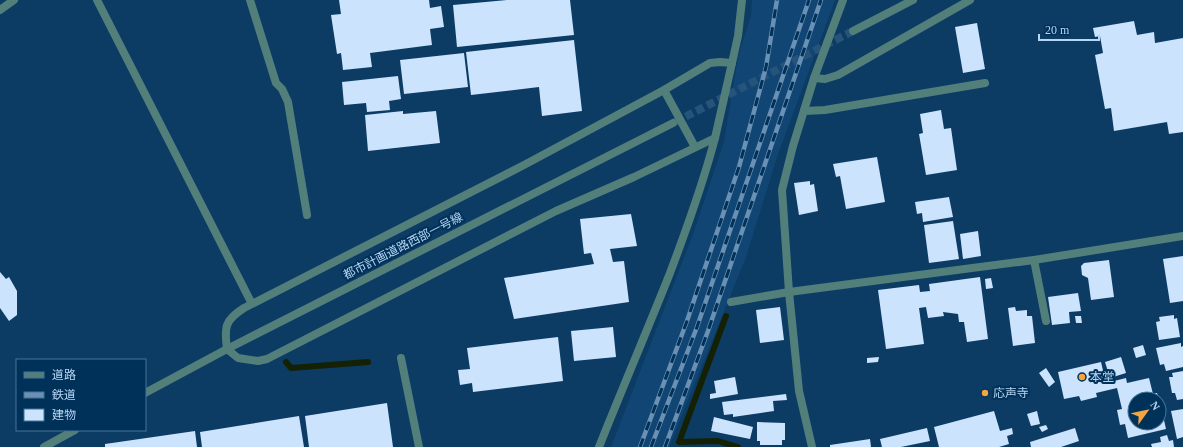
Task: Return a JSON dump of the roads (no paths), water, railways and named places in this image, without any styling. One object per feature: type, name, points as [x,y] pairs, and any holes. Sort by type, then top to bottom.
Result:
[{"type":"street","points":[[0,10],[14,0]]},
{"type":"street","points":[[97,0],[252,304]]},
{"type":"street","points":[[250,0],[276,82],[282,89],[288,102],[307,216]]},
{"type":"street","points":[[599,447],[688,227],[715,138],[738,36],[742,0]]},
{"type":"street","points":[[812,447],[799,391],[789,292],[782,190],[793,146],[814,78],[842,0]]},
{"type":"street","points":[[853,31],[913,0]]},
{"type":"street","points":[[814,78],[825,79],[838,75],[970,0]]},
{"type":"street","points":[[715,138],[634,177],[556,211],[267,359],[258,361],[238,358],[227,349],[225,336],[227,326],[232,316],[252,304],[524,166],[710,64],[720,62],[732,63]]},
{"type":"street","points":[[804,111],[825,110],[985,83]]},
{"type":"street","points":[[664,90],[695,147]]},
{"type":"street","name":"都市計画道路西部一号線","points":[[146,392],[227,349],[673,124]]},
{"type":"street","points":[[730,302],[789,292],[1034,260],[1183,236]]},
{"type":"street","points":[[1034,260],[1046,320]]},
{"type":"street","points":[[401,358],[419,447]]},
{"type":"street","points":[[44,447],[74,431]]},
{"type":"waterway","points":[[726,316],[679,442],[718,441],[738,447]]},
{"type":"waterway","points":[[286,362],[291,368],[368,362]]},
{"type":"tunnel","points":[[675,122],[853,31]]},
{"type":"railway","points":[[640,447],[687,321],[739,167],[766,67],[777,0]]},
{"type":"railway","points":[[651,447],[697,327],[809,0]]},
{"type":"railway","points":[[665,447],[708,331],[821,0]]},
{"type":"place","name":"本堂","points":[[1082,377]]},
{"type":"place","name":"応声寺","points":[[985,393]]}]
